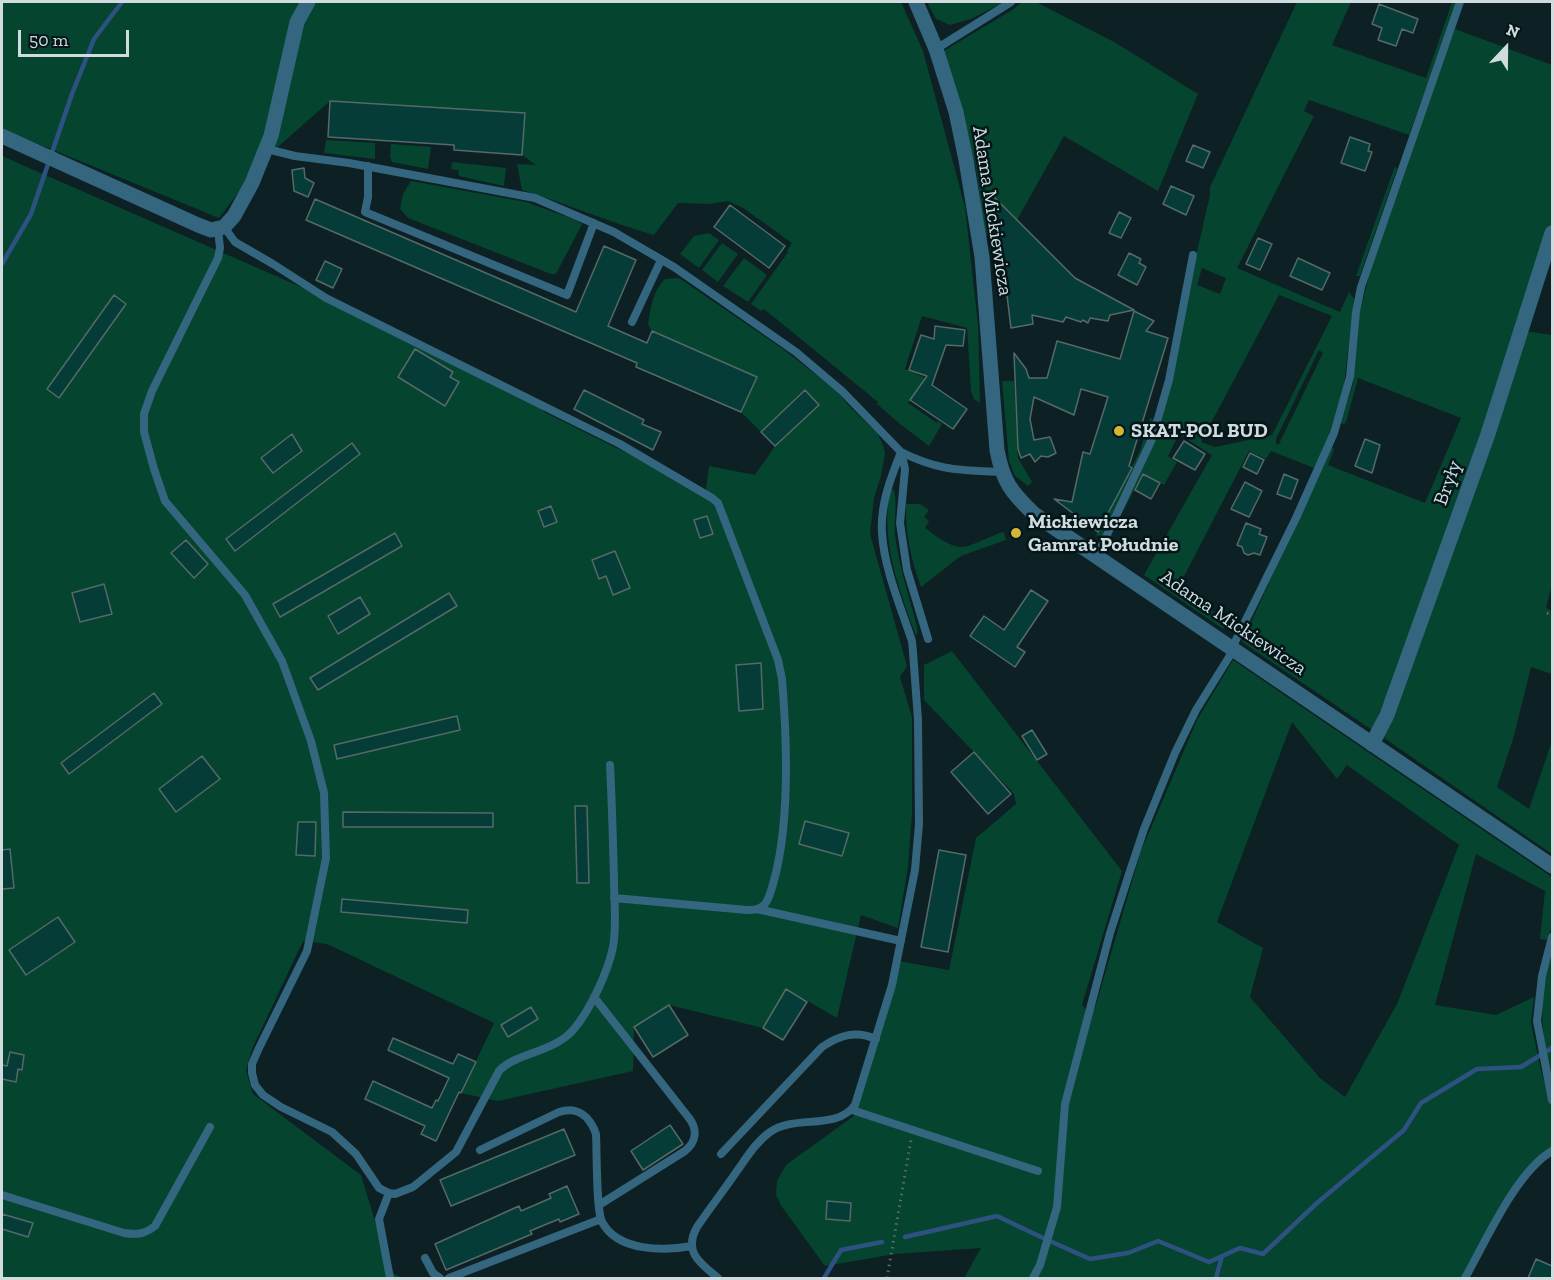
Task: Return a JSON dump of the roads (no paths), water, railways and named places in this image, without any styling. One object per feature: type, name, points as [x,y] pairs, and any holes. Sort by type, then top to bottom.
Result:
[{"type":"street","points":[[2,136],[198,225],[211,230],[221,229],[239,207],[267,149],[297,22],[308,2]]},
{"type":"street","name":"Adama Mickiewicza","points":[[916,2],[936,50],[956,112],[966,160],[982,257],[992,395],[1001,472],[1012,492],[1034,514],[1552,866]]},
{"type":"street","name":"Bryły","points":[[1372,744],[1387,715],[1488,434],[1552,233]]},
{"type":"lane","points":[[936,50],[1011,2]]},
{"type":"lane","points":[[1033,1278],[1040,1265],[1057,1207],[1065,1104],[1110,933],[1130,870],[1175,753],[1196,710],[1233,648],[1296,518],[1338,419],[1350,377],[1356,312],[1361,287],[1460,2]]},
{"type":"lane","points":[[267,149],[294,156],[368,166],[535,198],[594,223],[661,260],[796,352],[842,391],[901,452],[926,464],[941,468],[1001,472]]},
{"type":"lane","points":[[368,166],[368,198],[365,212],[567,295],[594,223]]},
{"type":"lane","points":[[221,229],[235,242],[326,298],[620,444],[718,503],[778,660],[782,679],[784,809],[780,850],[768,899],[757,909]]},
{"type":"lane","points":[[221,229],[219,255],[152,391],[144,414],[144,432],[165,501],[245,595],[282,662],[311,741],[324,793],[326,858],[307,951],[252,1064],[255,1085],[263,1095],[281,1107],[332,1132],[344,1141],[356,1154],[379,1188],[389,1193],[403,1192],[413,1187],[451,1157],[461,1146],[499,1071],[505,1065],[546,1049],[564,1039],[574,1030],[594,997],[610,959],[615,925],[610,765]]},
{"type":"lane","points":[[1097,556],[1152,439],[1169,380],[1193,255]]},
{"type":"lane","points":[[632,322],[661,260]]},
{"type":"lane","points":[[901,452],[905,469],[900,523],[907,570],[928,639]]},
{"type":"lane","points":[[718,1278],[694,1256],[693,1234],[697,1227],[752,1151],[770,1132],[789,1124],[839,1117],[852,1110],[892,986],[915,870],[918,843],[918,720],[912,641],[884,554],[881,532],[886,496],[901,452]]},
{"type":"lane","points":[[614,898],[757,909],[901,941]]},
{"type":"lane","points":[[1552,938],[1538,998],[1537,1021],[1552,1100]]},
{"type":"lane","points":[[594,997],[690,1118],[695,1131],[691,1146],[685,1151],[599,1205]]},
{"type":"lane","points":[[721,1154],[822,1047],[836,1039],[857,1033],[876,1039]]},
{"type":"lane","points":[[480,1150],[559,1112],[566,1110],[580,1113],[593,1124],[596,1134],[599,1205],[601,1219],[607,1229],[622,1240],[637,1245],[673,1249],[692,1246]]},
{"type":"lane","points":[[852,1110],[1038,1171]]},
{"type":"lane","points":[[2,1195],[124,1233],[137,1235],[148,1232],[155,1226],[210,1127]]},
{"type":"lane","points":[[1465,1278],[1520,1182],[1542,1157],[1552,1151]]},
{"type":"lane","points":[[389,1193],[379,1219],[390,1278]]},
{"type":"lane","points":[[449,1278],[601,1219]]},
{"type":"lane","points":[[425,1258],[433,1273],[440,1278]]},
{"type":"waterway","points":[[2,264],[31,214],[72,94],[94,39],[122,2]]},
{"type":"waterway","points":[[1052,1242],[1090,1259],[1128,1253],[1158,1241],[1209,1262],[1240,1248],[1263,1254],[1317,1203],[1404,1130],[1421,1103],[1477,1069],[1521,1067],[1552,1048]]},
{"type":"waterway","points":[[905,1237],[997,1216],[1043,1238]]},
{"type":"waterway","points":[[824,1278],[841,1250],[882,1242]]},
{"type":"waterway","points":[[1216,1278],[1222,1256]]},
{"type":"place","name":"SKAT-POL BUD","points":[[1119,431]]},
{"type":"place","name":"Mickiewicza Gamrat Południe","points":[[1016,533]]}]
